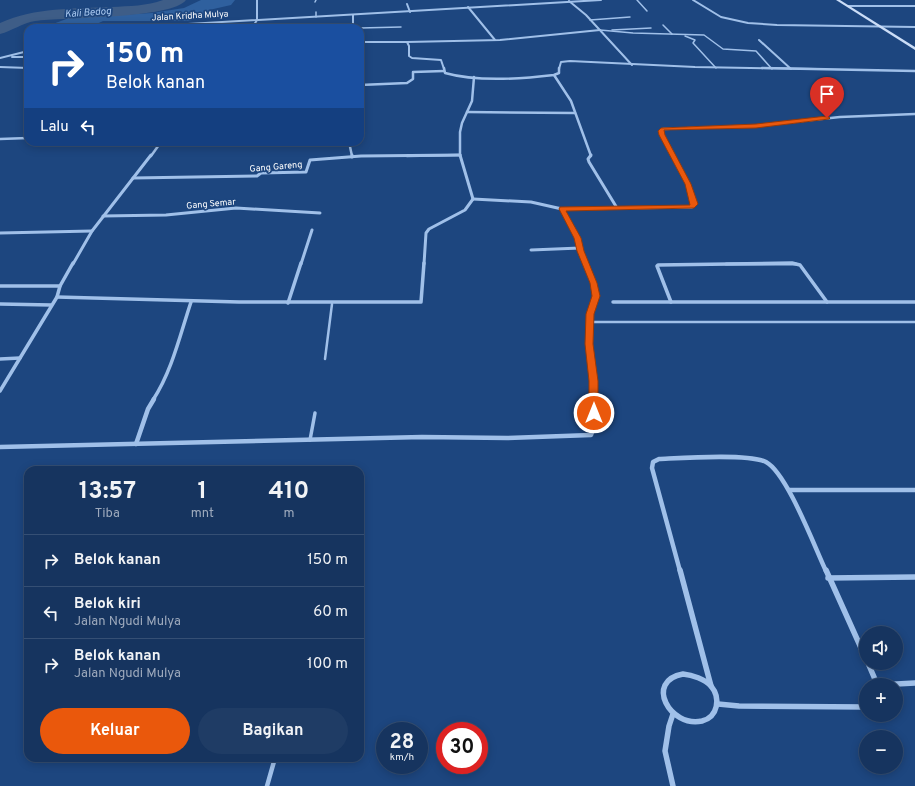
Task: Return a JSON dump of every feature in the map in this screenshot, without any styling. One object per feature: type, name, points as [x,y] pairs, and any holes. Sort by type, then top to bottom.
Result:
[{"type":"main road","points":[[838,0],[915,49]]},
{"type":"street","points":[[254,24],[257,20],[257,0]]},
{"type":"street","points":[[511,0],[516,4]]},
{"type":"street","name":"Jalan Kridha Mulya","points":[[180,24],[601,0]]},
{"type":"street","points":[[693,0],[721,17],[748,23],[915,27]]},
{"type":"street","points":[[569,1],[590,20],[632,64]]},
{"type":"street","points":[[408,4],[410,12]]},
{"type":"street","points":[[848,6],[915,6]]},
{"type":"street","points":[[468,7],[495,40]]},
{"type":"street","points":[[353,15],[353,24]]},
{"type":"street","points":[[364,42],[495,40],[600,30]]},
{"type":"street","points":[[759,40],[792,69]]},
{"type":"street","points":[[407,42],[409,46],[409,56],[415,59],[441,60],[444,71]]},
{"type":"street","points":[[0,59],[24,52]]},
{"type":"street","points":[[0,59],[24,57]]},
{"type":"street","points":[[364,85],[408,83],[413,79],[413,72],[444,71],[448,74],[474,77],[554,75],[559,73],[559,65],[564,62],[716,68],[915,71]]},
{"type":"street","points":[[0,67],[24,68]]},
{"type":"street","points":[[554,75],[571,101],[591,155],[588,159],[589,162],[617,208]]},
{"type":"street","points":[[57,297],[191,302],[332,304],[421,302],[426,233],[429,229],[447,221],[465,210],[472,199],[460,154],[460,132],[472,101],[474,77]]},
{"type":"street","points":[[467,112],[575,113]]},
{"type":"street","points":[[472,199],[548,204],[562,209],[692,207],[694,204],[688,184],[662,135],[662,129],[756,126],[840,117],[915,114]]},
{"type":"street","points":[[0,139],[24,138]]},
{"type":"street","points":[[0,392],[57,297],[60,286],[92,231],[157,146]]},
{"type":"street","points":[[350,146],[352,157]]},
{"type":"street","name":"Gang Gareng","points":[[133,178],[256,176],[260,173],[306,172],[310,160],[352,157],[460,154]]},
{"type":"street","name":"Gang Semar","points":[[103,216],[166,215],[236,208],[294,213],[320,213]]},
{"type":"street","points":[[0,447],[591,435],[593,429],[594,381],[589,344],[590,314],[596,296],[594,283],[577,238],[562,209]]},
{"type":"street","points":[[288,303],[312,230]]},
{"type":"street","points":[[0,233],[92,231]]},
{"type":"street","points":[[531,250],[580,248]]},
{"type":"street","points":[[671,302],[657,266],[658,265],[792,263],[800,265],[827,302]]},
{"type":"street","points":[[0,286],[60,286]]},
{"type":"street","points":[[136,444],[148,409],[161,388],[191,302]]},
{"type":"street","points":[[613,302],[915,302]]},
{"type":"street","points":[[0,304],[51,305]]},
{"type":"street","points":[[0,359],[20,358]]},
{"type":"street","points":[[711,686],[700,678],[688,674],[675,676],[666,682],[662,692],[665,704],[673,714],[693,722],[711,718],[716,712],[718,704],[717,695],[711,686],[652,464],[654,461],[659,459],[747,459],[765,462],[774,469],[789,490],[859,644]]},
{"type":"street","points":[[789,490],[915,490]]},
{"type":"street","points":[[828,578],[915,577]]},
{"type":"street","points":[[903,683],[915,683]]},
{"type":"street","points":[[718,704],[747,706],[859,707]]},
{"type":"street","points":[[673,714],[668,726],[665,751],[673,786]]},
{"type":"lane","points":[[637,0],[647,11]]},
{"type":"lane","points":[[316,12],[316,17]]},
{"type":"lane","points":[[590,20],[630,17]]},
{"type":"lane","points":[[663,25],[672,34]]},
{"type":"lane","points":[[364,28],[401,27]]},
{"type":"lane","points":[[600,30],[650,28]]},
{"type":"lane","points":[[600,30],[633,33],[704,35],[723,49],[754,50],[772,69]]},
{"type":"lane","points":[[681,34],[695,40],[693,43],[716,68]]},
{"type":"lane","points":[[325,359],[332,304]]},
{"type":"lane","points":[[590,322],[915,322]]},
{"type":"lane","points":[[310,440],[315,413]]},
{"type":"lane","points":[[267,786],[273,762]]},
{"type":"shaded area","points":[[201,0],[235,0],[231,5],[209,10],[218,15],[187,21],[103,21],[97,24],[53,24],[69,18],[152,13],[184,8]]},
{"type":"waterway","name":"Kali Bedog","points":[[0,29],[32,17],[49,14],[126,11],[162,6],[178,0]]},
{"type":"route","points":[[594,413],[594,381],[589,344],[590,314],[596,296],[594,283],[577,238],[562,209],[692,207],[694,204],[688,184],[662,135],[662,129],[756,126],[827,118]]}]
